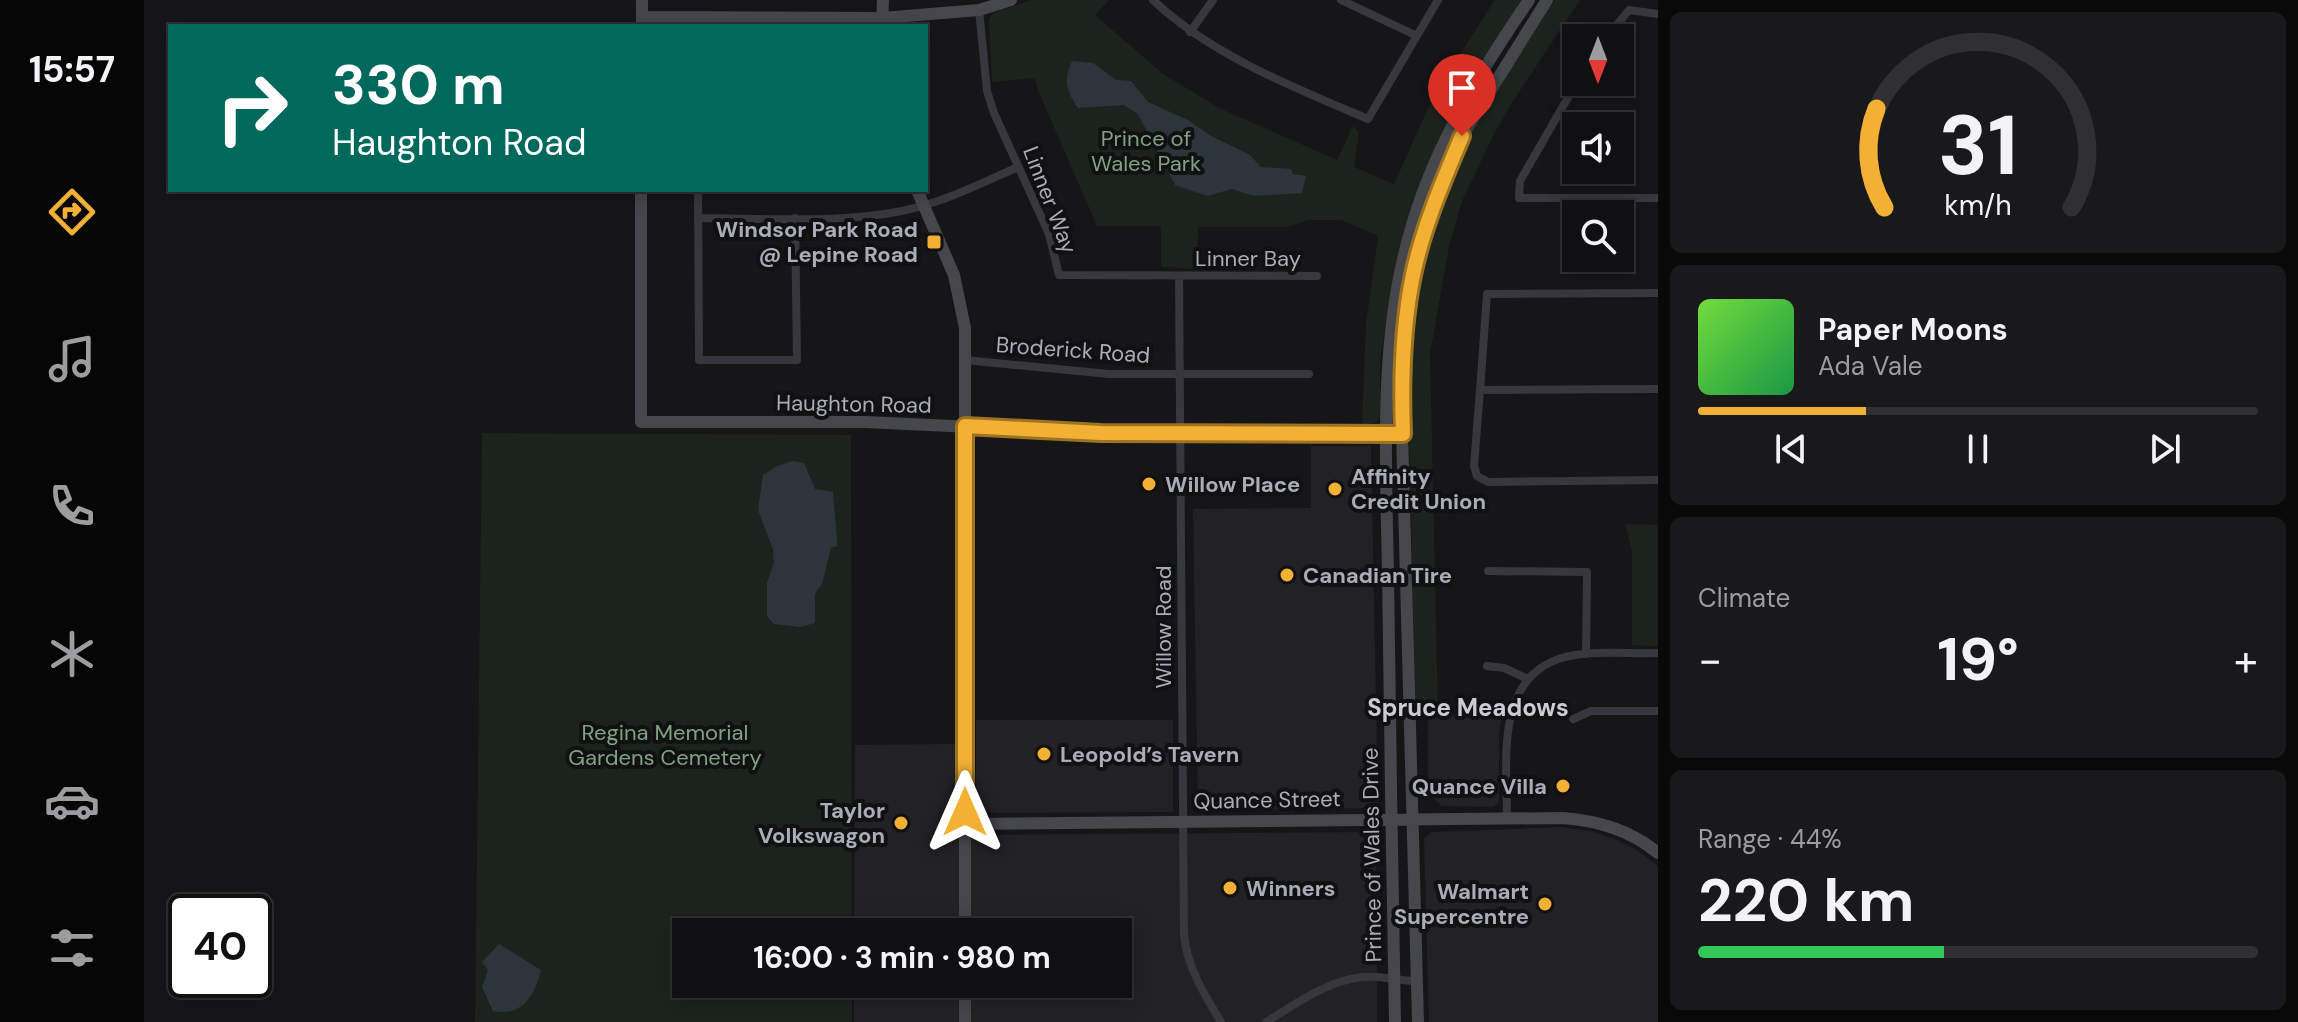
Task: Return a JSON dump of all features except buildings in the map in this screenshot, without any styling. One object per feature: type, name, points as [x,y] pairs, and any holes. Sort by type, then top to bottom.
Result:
[{"type":"street","points":[[642,0],[642,22],[882,22],[979,10],[1011,0]]},
{"type":"street","points":[[882,22],[883,0]]},
{"type":"street","points":[[1153,0],[1190,32],[1224,54],[1368,119],[1438,0]]},
{"type":"street","points":[[1190,32],[1213,0]]},
{"type":"street","points":[[1341,0],[1415,35]]},
{"type":"street","name":"Prince of Wales Drive","points":[[1395,1022],[1391,976],[1393,819],[1386,434],[1390,330],[1400,270],[1416,212],[1449,129],[1529,0]]},
{"type":"street","name":"Prince of Wales Drive","points":[[1418,1022],[1403,434],[1403,350],[1407,313],[1413,273],[1426,230],[1462,136],[1547,0]]},
{"type":"street","name":"Linner Way","points":[[979,10],[987,91],[1049,234],[1059,275],[1179,276]]},
{"type":"street","points":[[1618,24],[1629,10],[1658,14]]},
{"type":"street","points":[[1569,96],[1520,181],[1519,198],[1658,198]]},
{"type":"street","points":[[698,218],[863,216],[924,205],[967,191],[1018,167]]},
{"type":"street","name":"Haughton Road","points":[[641,192],[641,422],[865,422],[1101,433],[1403,434]]},
{"type":"street","points":[[698,192],[699,360],[797,360],[795,218]]},
{"type":"street","points":[[918,192],[950,263],[965,328],[965,918]]},
{"type":"street","points":[[1179,276],[1179,433]]},
{"type":"street","name":"Linner Bay","points":[[1179,276],[1317,276]]},
{"type":"street","points":[[1658,293],[1487,294],[1474,466],[1477,476],[1488,482],[1658,480]]},
{"type":"street","name":"Broderick Road","points":[[965,360],[1089,373],[1309,374]]},
{"type":"street","points":[[1480,390],[1658,389]]},
{"type":"street","name":"Willow Road","points":[[1179,433],[1182,821]]},
{"type":"street","points":[[1488,571],[1587,572],[1586,654]]},
{"type":"street","points":[[1507,817],[1509,716],[1528,679],[1546,665],[1564,657],[1658,653]]},
{"type":"street","points":[[1487,666],[1504,668],[1528,679]]},
{"type":"street","points":[[1573,719],[1591,711],[1658,711]]},
{"type":"street","name":"Quance Street","points":[[965,824],[1563,818],[1600,823],[1633,836],[1658,853]]},
{"type":"street","points":[[1182,821],[1186,955],[1195,978],[1221,1022]]},
{"type":"street","points":[[1266,1022],[1318,991],[1347,980],[1417,976]]},
{"type":"street","points":[[965,998],[965,1022]]},
{"type":"shaded area","points":[[1072,61],[1093,63],[1116,80],[1131,81],[1148,102],[1188,120],[1211,136],[1250,155],[1261,167],[1291,169],[1293,174],[1306,176],[1302,193],[1254,196],[1232,189],[1207,196],[1175,185],[1138,114],[1124,105],[1078,108],[1067,85]]},
{"type":"shaded area","points":[[1311,446],[1371,446],[1378,808],[1198,811],[1193,509],[1311,508]]},
{"type":"shaded area","points":[[793,461],[804,463],[815,489],[833,492],[837,539],[837,546],[831,548],[822,584],[815,594],[815,623],[800,627],[774,624],[767,616],[767,583],[774,563],[773,549],[758,510],[763,475]]},
{"type":"shaded area","points":[[1428,714],[1502,714],[1499,801],[1496,805],[1442,806],[1428,794]]},
{"type":"shaded area","points":[[976,720],[1173,720],[1173,812],[976,813]]},
{"type":"shaded area","points":[[955,744],[957,835],[1376,832],[1377,1022],[854,1022],[854,998],[1132,998],[1132,918],[854,918],[855,745]]},
{"type":"shaded area","points":[[1562,827],[1591,831],[1614,839],[1634,848],[1658,866],[1658,1022],[1429,1022],[1424,838],[1432,832]]},
{"type":"shaded area","points":[[499,944],[541,970],[531,996],[512,1011],[493,1011],[482,987],[488,970],[482,962]]},
{"type":"green space","name":"Prince of Wales Park","points":[[1032,0],[1109,0],[1095,15],[1163,74],[1219,108],[1337,160],[1353,126],[1359,132],[1354,167],[1394,184],[1436,91],[1495,0],[1522,0],[1471,79],[1440,138],[1386,324],[1380,359],[1380,417],[1376,422],[1362,425],[1366,324],[1378,236],[1342,220],[1308,220],[1288,227],[1198,227],[1197,269],[1161,267],[1161,226],[1097,226],[1035,78],[992,82],[989,18],[993,13]]},
{"type":"green space","points":[[1555,0],[1580,0],[1494,134],[1462,201],[1449,246],[1430,354],[1438,714],[1416,715],[1409,402],[1413,326],[1426,250],[1436,216],[1464,145],[1500,81]]},
{"type":"green space","name":"Regina Memorial Gardens Cemetery","points":[[482,433],[851,435],[852,918],[672,918],[672,998],[852,998],[852,1022],[475,1022]]},
{"type":"green space","points":[[1625,524],[1658,525],[1658,646],[1632,645],[1632,551]]},
{"type":"place","name":"Windsor Park Road @ Lepine Road","points":[[934,242]]},
{"type":"place","name":"Willow Place","points":[[1149,484]]},
{"type":"place","name":"Affinity Credit Union","points":[[1335,489]]},
{"type":"place","name":"Canadian Tire","points":[[1287,575]]},
{"type":"place","name":"Leopold’s Tavern","points":[[1044,754]]},
{"type":"place","name":"Quance Villa","points":[[1563,786]]},
{"type":"place","name":"Taylor Volkswagon","points":[[901,823]]},
{"type":"place","name":"Winners","points":[[1230,888]]},
{"type":"place","name":"Walmart Supercentre","points":[[1545,904]]},
{"type":"district","name":"Spruce Meadows","points":[[1468,707]]},
{"type":"route","points":[[965,812],[965,426],[1101,433],[1403,434],[1403,350],[1413,273],[1439,191],[1462,136]]}]
